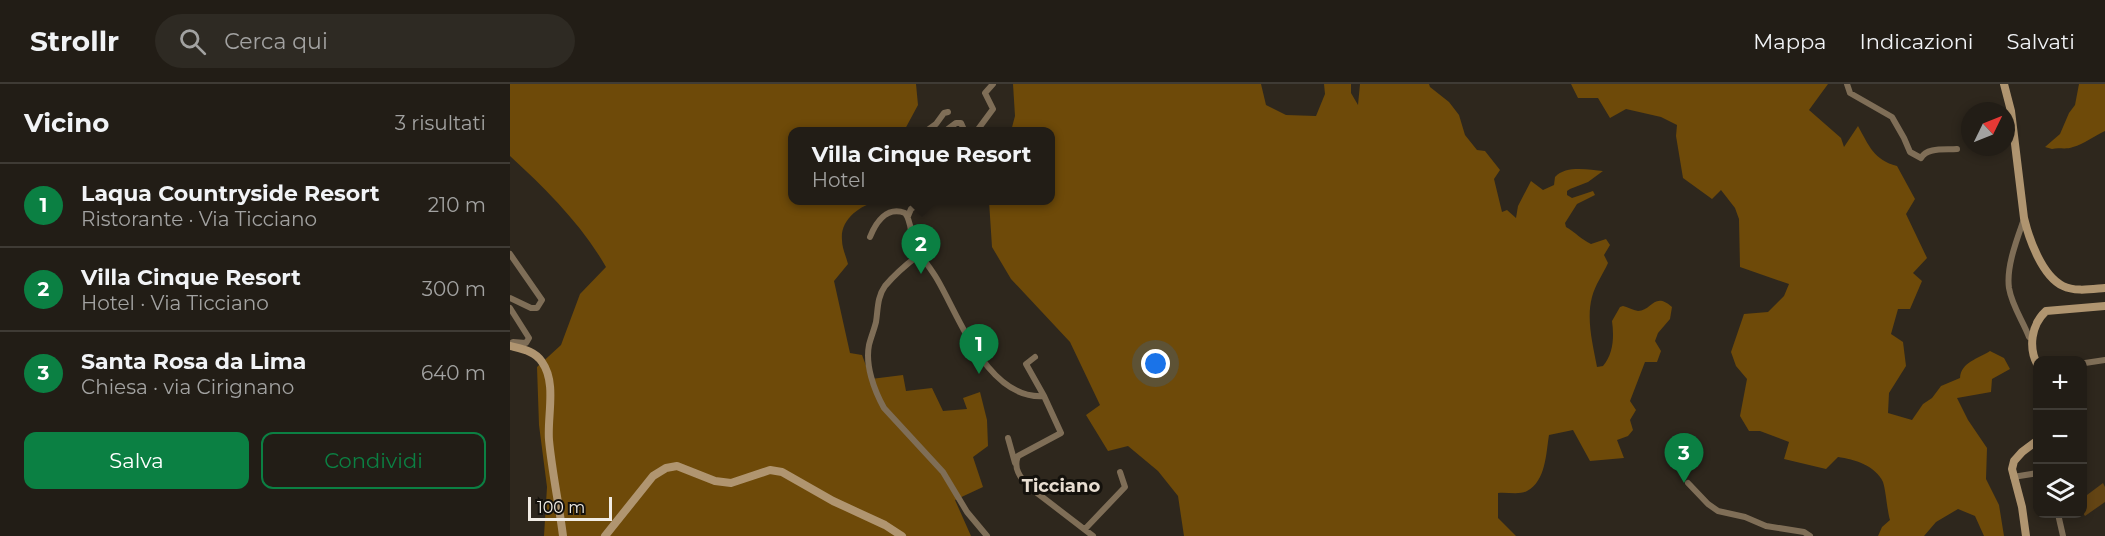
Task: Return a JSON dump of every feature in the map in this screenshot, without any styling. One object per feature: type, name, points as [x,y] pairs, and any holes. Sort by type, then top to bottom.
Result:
[{"type":"street","points":[[980,127],[993,109],[985,93],[993,84]]},
{"type":"street","points":[[1847,84],[1850,93],[1892,117],[1913,155],[1921,158],[1928,151],[1956,149]]},
{"type":"street","points":[[2004,84],[2011,111],[2024,218],[2027,232],[2040,261],[2057,282],[2070,289],[2105,288]]},
{"type":"street","points":[[932,127],[944,113],[948,112]]},
{"type":"street","points":[[951,127],[956,123],[961,123],[963,127]]},
{"type":"street","points":[[917,205],[911,209],[908,216],[913,241],[979,354],[1001,382],[1031,397],[1044,396]]},
{"type":"street","points":[[870,237],[875,225],[891,211],[899,210],[908,216]]},
{"type":"street","points":[[2024,218],[2014,247],[2009,288],[2029,337]]},
{"type":"street","points":[[510,254],[542,300],[537,308],[531,308],[510,298]]},
{"type":"street","points":[[920,254],[892,278],[880,296],[868,358],[873,383],[885,408],[943,472],[968,512],[987,536]]},
{"type":"street","points":[[2033,357],[2031,344],[2041,316],[2046,311],[2105,306]]},
{"type":"street","points":[[510,308],[529,338],[526,343],[513,342],[510,345]]},
{"type":"street","points":[[510,345],[536,355],[548,374],[549,440],[563,536]]},
{"type":"street","points":[[1016,465],[1018,456],[1061,433],[1026,364],[1035,357]]},
{"type":"street","points":[[2087,363],[2105,360]]},
{"type":"street","points":[[1008,438],[1020,476],[1028,486],[1093,536]]},
{"type":"street","points":[[2026,536],[2024,515],[2012,469],[2014,461],[2033,444]]},
{"type":"street","points":[[605,536],[653,476],[666,468],[677,466],[715,481],[731,483],[770,470],[782,472],[902,536]]},
{"type":"street","points":[[1085,529],[1125,487],[1120,472]]},
{"type":"street","points":[[2013,477],[2033,473]]},
{"type":"street","points":[[1688,483],[1718,511],[1745,517],[1766,526],[1804,532],[1810,536]]},
{"type":"street","points":[[2059,518],[2063,536]]},
{"type":"shaded area","points":[[510,84],[916,84],[918,105],[906,127],[788,127],[788,205],[867,205],[852,214],[844,226],[842,243],[848,264],[834,281],[850,353],[862,355],[871,379],[903,375],[906,391],[932,388],[943,411],[967,409],[963,398],[980,392],[987,420],[988,446],[973,457],[983,487],[955,500],[971,536],[544,536],[547,487],[539,425],[537,367],[561,345],[580,294],[606,267],[586,237],[562,208],[510,156]]},
{"type":"shaded area","points":[[1013,84],[1261,84],[1266,105],[1286,115],[1316,116],[1325,94],[1324,84],[1351,84],[1351,93],[1358,105],[1360,84],[1429,84],[1449,102],[1459,115],[1465,135],[1477,150],[1485,151],[1500,170],[1494,179],[1502,212],[1507,210],[1516,218],[1518,206],[1531,181],[1543,190],[1554,185],[1555,177],[1565,171],[1578,169],[1603,171],[1588,182],[1567,191],[1567,195],[1572,198],[1593,191],[1595,195],[1577,204],[1565,223],[1566,227],[1591,244],[1606,239],[1610,245],[1604,255],[1608,263],[1595,288],[1590,305],[1591,332],[1597,367],[1603,366],[1609,356],[1613,338],[1612,321],[1620,307],[1638,311],[1661,301],[1672,307],[1670,319],[1658,333],[1655,341],[1661,351],[1657,362],[1645,362],[1630,401],[1636,410],[1630,420],[1633,430],[1628,436],[1617,440],[1624,458],[1590,461],[1573,430],[1549,435],[1544,466],[1538,481],[1527,491],[1521,493],[1498,493],[1498,518],[1516,536],[1184,536],[1178,496],[1158,471],[1128,446],[1108,451],[1086,415],[1100,405],[1070,342],[1011,279],[992,247],[989,205],[1055,205],[1055,127],[1012,127],[1015,116]]},
{"type":"shaded area","points":[[1571,84],[1828,84],[1809,110],[1841,138],[1844,147],[1858,126],[1877,156],[1897,166],[1915,199],[1906,214],[1927,258],[1913,273],[1922,281],[1910,309],[1898,309],[1891,334],[1903,342],[1906,366],[1889,393],[1888,413],[1912,420],[1923,404],[1932,398],[1941,386],[1960,378],[1963,368],[1990,351],[2004,358],[2010,369],[1992,379],[1991,392],[1957,398],[1968,420],[1987,448],[1986,479],[1999,505],[2004,536],[1984,536],[1975,516],[1958,509],[1936,522],[1924,536],[1878,536],[1882,527],[1890,520],[1880,476],[1857,462],[1838,457],[1826,469],[1784,459],[1789,442],[1760,431],[1749,431],[1740,416],[1747,379],[1736,366],[1731,352],[1744,314],[1768,312],[1784,296],[1789,284],[1740,267],[1739,219],[1735,208],[1721,190],[1712,199],[1683,178],[1676,136],[1677,125],[1661,117],[1626,109],[1610,118],[1598,98],[1578,98]]},
{"type":"shaded area","points":[[2079,84],[2105,84],[2105,131],[2070,148],[2045,147],[2060,134],[2075,105]]},
{"type":"shaded area","points":[[2103,483],[2105,502],[2087,515],[2087,495]]},
{"type":"place","name":"Villa Cinque Resort","points":[[921,274]]},
{"type":"place","name":"Laqua Countryside Resort","points":[[979,374]]},
{"type":"place","name":"Santa Rosa da Lima","points":[[1684,483]]},
{"type":"district","name":"Ticciano","points":[[1061,486]]}]
